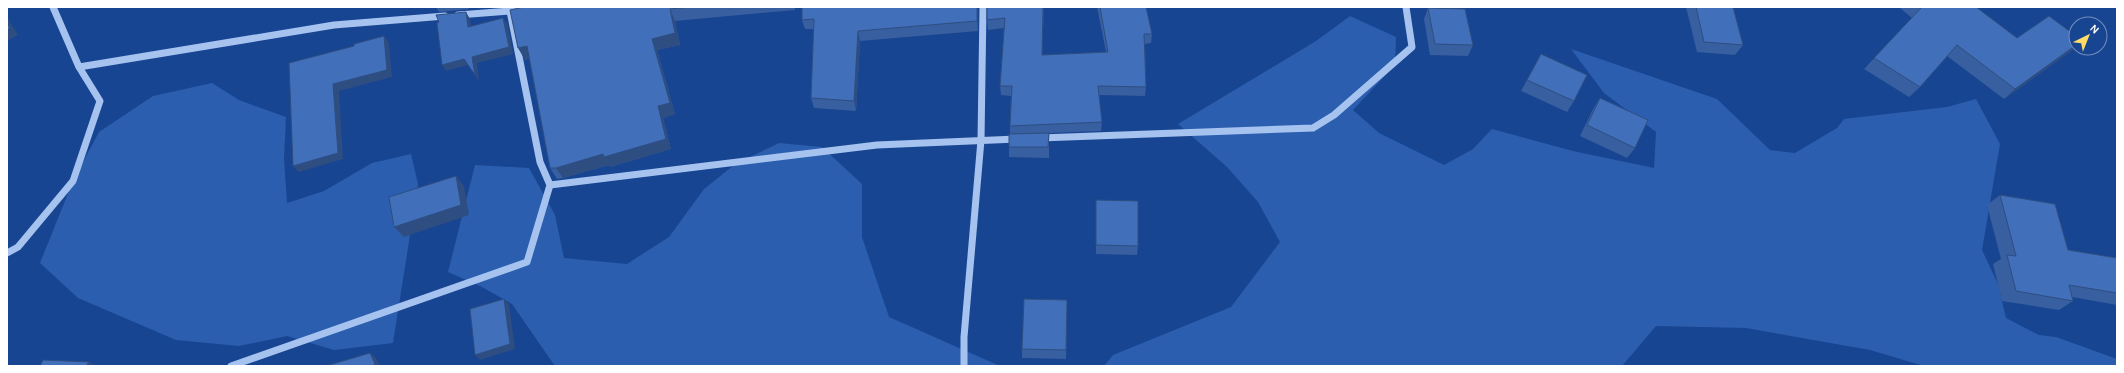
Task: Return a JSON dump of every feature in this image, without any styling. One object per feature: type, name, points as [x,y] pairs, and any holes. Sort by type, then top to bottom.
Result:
[{"type":"street","points":[[7,253],[18,247],[73,181],[100,101],[80,67],[53,7]]},
{"type":"street","points":[[80,67],[334,25],[530,7]]},
{"type":"street","points":[[964,366],[964,337],[981,140],[983,7]]},
{"type":"street","points":[[550,185],[877,145],[1313,128],[1334,115],[1412,47],[1406,7]]},
{"type":"street","points":[[232,366],[527,262],[550,185],[540,162],[509,9]]},
{"type":"shaded area","points":[[1350,16],[1396,37],[1395,65],[1353,110],[1379,133],[1444,165],[1473,149],[1492,129],[1573,151],[1654,168],[1656,132],[1604,93],[1571,49],[1717,99],[1770,150],[1795,153],[1837,128],[1844,119],[1947,107],[1976,99],[2000,144],[1982,250],[1998,284],[2006,318],[2039,335],[2056,337],[2117,359],[2117,366],[1924,366],[1870,350],[1746,328],[1656,326],[1622,366],[1104,366],[1113,355],[1231,307],[1280,242],[1258,202],[1227,167],[1178,124],[1316,41]]},
{"type":"shaded area","points":[[212,83],[239,100],[286,117],[284,159],[287,203],[324,191],[372,163],[411,154],[418,184],[393,343],[334,350],[287,336],[239,346],[176,340],[78,298],[40,263],[73,181],[99,132],[153,96]]},
{"type":"shaded area","points":[[779,143],[822,147],[862,184],[862,237],[889,317],[1000,366],[555,366],[512,304],[482,287],[448,272],[475,165],[529,168],[555,215],[564,258],[627,264],[669,237],[704,189],[734,165]]},
{"type":"building","points":[[524,7],[692,7],[670,9],[675,33],[652,39],[670,103],[658,106],[666,139],[604,157],[603,154],[556,168],[550,168],[527,46],[518,48],[510,10]]},
{"type":"building","points":[[802,7],[977,7],[977,21],[858,31],[854,101],[811,98],[814,19],[802,20]]},
{"type":"building","points":[[987,7],[1043,7],[1042,55],[1108,52],[1100,7],[1146,7],[1152,34],[1144,34],[1146,87],[1098,86],[1102,122],[1010,126],[1012,86],[1000,86],[1005,18],[987,20]]},
{"type":"building","points":[[1696,7],[1733,7],[1743,45],[1704,42]]},
{"type":"building","points":[[1922,7],[1976,7],[2017,38],[2049,16],[2068,30],[2068,51],[2015,89],[1957,45],[1920,87],[1874,58]]},
{"type":"building","points":[[1428,8],[1465,9],[1473,45],[1435,44]]},
{"type":"building","points":[[466,12],[468,27],[503,18],[509,47],[472,57],[475,75],[464,59],[442,65],[437,23],[439,22],[436,15]]},
{"type":"building","points":[[7,23],[10,28],[7,30]]},
{"type":"building","points":[[384,36],[387,70],[333,84],[338,153],[293,166],[289,63],[354,46],[354,44]]},
{"type":"building","points":[[1541,54],[1587,75],[1574,101],[1527,80]]},
{"type":"building","points":[[1600,98],[1648,120],[1635,148],[1587,125]]},
{"type":"building","points":[[1049,133],[1048,147],[1009,147],[1009,134]]},
{"type":"building","points":[[456,176],[461,205],[394,227],[389,197]]},
{"type":"building","points":[[2000,195],[2055,204],[2068,250],[2117,258],[2117,293],[2069,285],[2073,301],[2016,291],[2007,255],[2016,256]]},
{"type":"building","points":[[1096,200],[1138,201],[1138,246],[1096,245]]},
{"type":"building","points":[[504,299],[510,344],[475,355],[470,309]]},
{"type":"building","points":[[1024,299],[1067,300],[1066,350],[1022,349]]},
{"type":"building","points":[[370,353],[375,364],[372,366],[326,366]]},
{"type":"building","points":[[43,360],[89,362],[86,366],[40,366]]}]
